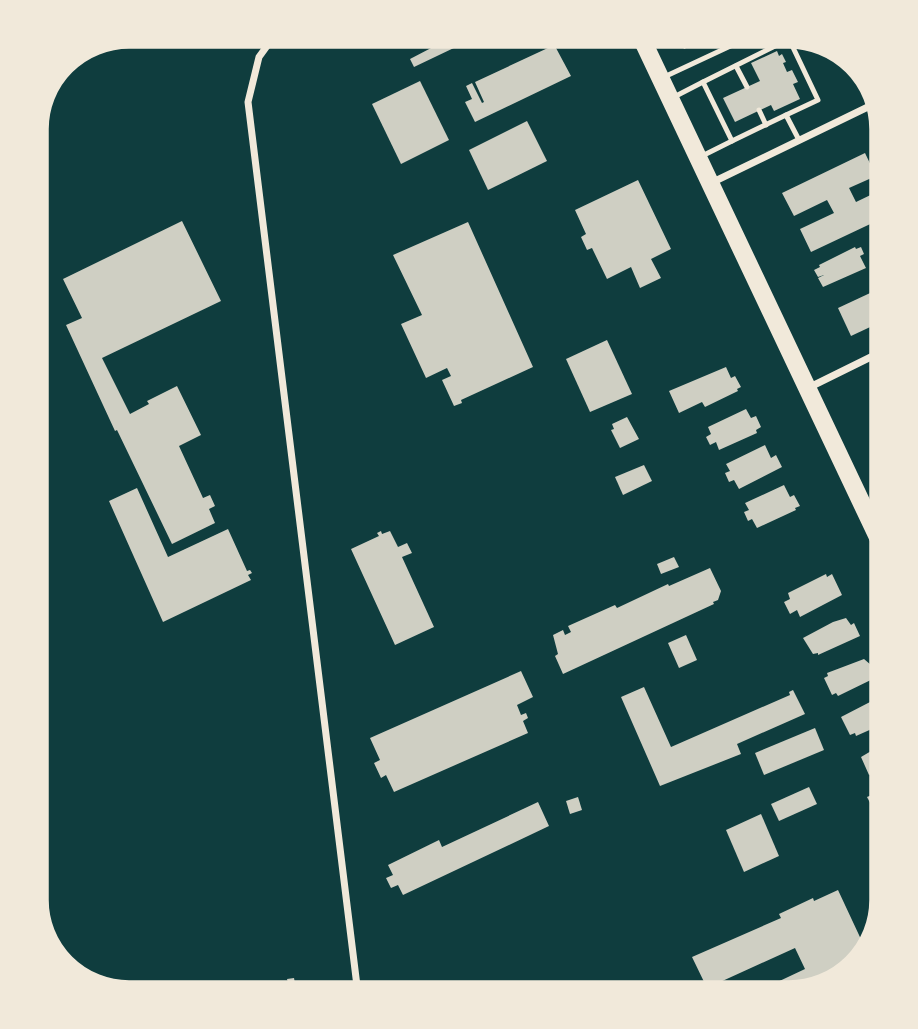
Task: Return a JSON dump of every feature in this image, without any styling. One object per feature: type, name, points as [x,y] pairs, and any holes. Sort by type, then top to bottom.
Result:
[{"type":"main road","points":[[646,47],[871,523]]},
{"type":"street","points":[[266,47],[258,57],[248,102],[357,982]]},
{"type":"street","points":[[710,183],[867,107]]},
{"type":"street","points":[[807,388],[871,357]]},
{"type":"lane","points":[[661,79],[729,47]]},
{"type":"lane","points":[[670,99],[773,47]]},
{"type":"lane","points":[[698,158],[818,100],[793,47]]},
{"type":"lane","points":[[736,66],[747,87]]},
{"type":"lane","points":[[703,82],[732,141]]},
{"type":"lane","points":[[759,110],[766,125]]},
{"type":"lane","points":[[786,115],[799,140]]},
{"type":"building","points":[[433,47],[456,47],[414,67],[410,59]]},
{"type":"building","points":[[550,47],[557,47],[571,76],[475,122],[465,102],[472,99],[466,86],[472,83],[482,103],[484,102],[475,82]]},
{"type":"building","points":[[777,51],[786,62],[783,63],[787,72],[792,70],[798,82],[793,84],[800,99],[774,111],[771,105],[735,122],[723,98],[760,81],[751,63]]},
{"type":"building","points":[[420,81],[449,140],[401,164],[372,104]]},
{"type":"building","points":[[527,121],[547,161],[488,190],[469,150]]},
{"type":"building","points":[[865,153],[871,166],[871,178],[849,188],[856,202],[871,195],[871,224],[811,252],[800,229],[834,213],[827,200],[794,216],[782,193]]},
{"type":"building","points":[[638,180],[671,249],[651,259],[661,278],[640,288],[631,267],[607,279],[592,248],[587,250],[581,237],[586,234],[575,210]]},
{"type":"building","points":[[182,221],[221,301],[102,358],[130,414],[149,404],[147,401],[177,386],[201,435],[179,446],[203,498],[210,495],[215,506],[209,509],[215,523],[172,544],[66,325],[82,318],[63,279]]},
{"type":"building","points":[[468,222],[533,367],[461,400],[462,403],[454,406],[442,380],[451,376],[447,368],[426,378],[401,324],[422,315],[393,255]]},
{"type":"building","points":[[855,247],[861,247],[864,254],[860,256],[866,268],[823,287],[818,278],[824,275],[818,277],[814,270]]},
{"type":"building","points":[[871,293],[871,327],[851,336],[838,308]]},
{"type":"building","points":[[607,340],[632,394],[590,412],[566,359]]},
{"type":"building","points":[[726,367],[731,378],[735,376],[741,387],[738,391],[705,407],[702,402],[679,413],[669,391]]},
{"type":"building","points":[[746,409],[751,418],[756,416],[761,427],[756,430],[757,433],[719,450],[716,442],[710,445],[706,437],[711,434],[708,427]]},
{"type":"building","points":[[627,417],[639,439],[620,448],[611,430],[614,429],[612,424]]},
{"type":"building","points":[[765,445],[771,458],[776,455],[782,467],[739,489],[734,480],[729,482],[725,473],[730,471],[726,464]]},
{"type":"building","points":[[644,465],[652,481],[623,495],[615,477]]},
{"type":"building","points":[[784,485],[790,497],[794,495],[800,506],[795,508],[796,510],[757,528],[752,519],[748,521],[744,512],[749,510],[745,503]]},
{"type":"building","points":[[137,488],[168,557],[228,529],[247,571],[252,573],[248,575],[251,580],[163,622],[109,501]]},
{"type":"building","points":[[381,531],[382,534],[390,531],[398,547],[407,543],[412,553],[402,557],[434,627],[395,645],[351,549],[379,536],[377,533]]},
{"type":"building","points":[[674,557],[679,567],[661,574],[657,564]]},
{"type":"building","points":[[710,568],[721,591],[714,604],[563,674],[555,656],[558,654],[553,635],[563,630],[565,635],[571,632],[568,626]]},
{"type":"building","points":[[826,574],[827,577],[832,574],[842,595],[800,617],[797,610],[790,614],[784,602],[790,599],[788,593]]},
{"type":"building","points":[[846,618],[851,625],[854,623],[860,636],[818,655],[813,654],[803,638]]},
{"type":"building","points":[[686,635],[697,660],[679,668],[668,643]]},
{"type":"building","points":[[864,659],[871,665],[871,680],[838,696],[836,693],[832,695],[824,678],[828,676],[827,673]]},
{"type":"building","points":[[521,671],[533,697],[517,705],[521,715],[526,713],[528,718],[523,721],[528,733],[394,792],[386,775],[381,778],[374,763],[380,760],[370,738]]},
{"type":"building","points":[[644,687],[671,747],[790,695],[789,692],[793,690],[805,714],[737,744],[741,754],[660,786],[621,697]]},
{"type":"building","points":[[870,702],[871,729],[856,736],[855,733],[850,735],[841,717]]},
{"type":"building","points":[[815,728],[824,750],[764,775],[755,753]]},
{"type":"building","points":[[871,751],[871,774],[869,775],[861,757]]},
{"type":"building","points":[[809,787],[817,804],[779,821],[771,804]]},
{"type":"building","points":[[578,797],[582,810],[570,814],[566,801]]},
{"type":"building","points":[[538,802],[549,826],[403,895],[398,885],[391,888],[386,878],[393,875],[388,865],[439,840],[442,847]]},
{"type":"building","points":[[761,814],[779,856],[744,872],[726,830]]},
{"type":"building","points":[[838,890],[861,938],[839,965],[815,977],[777,982],[805,969],[795,948],[720,982],[704,982],[692,957],[781,918],[779,914],[813,898],[814,901]]}]
